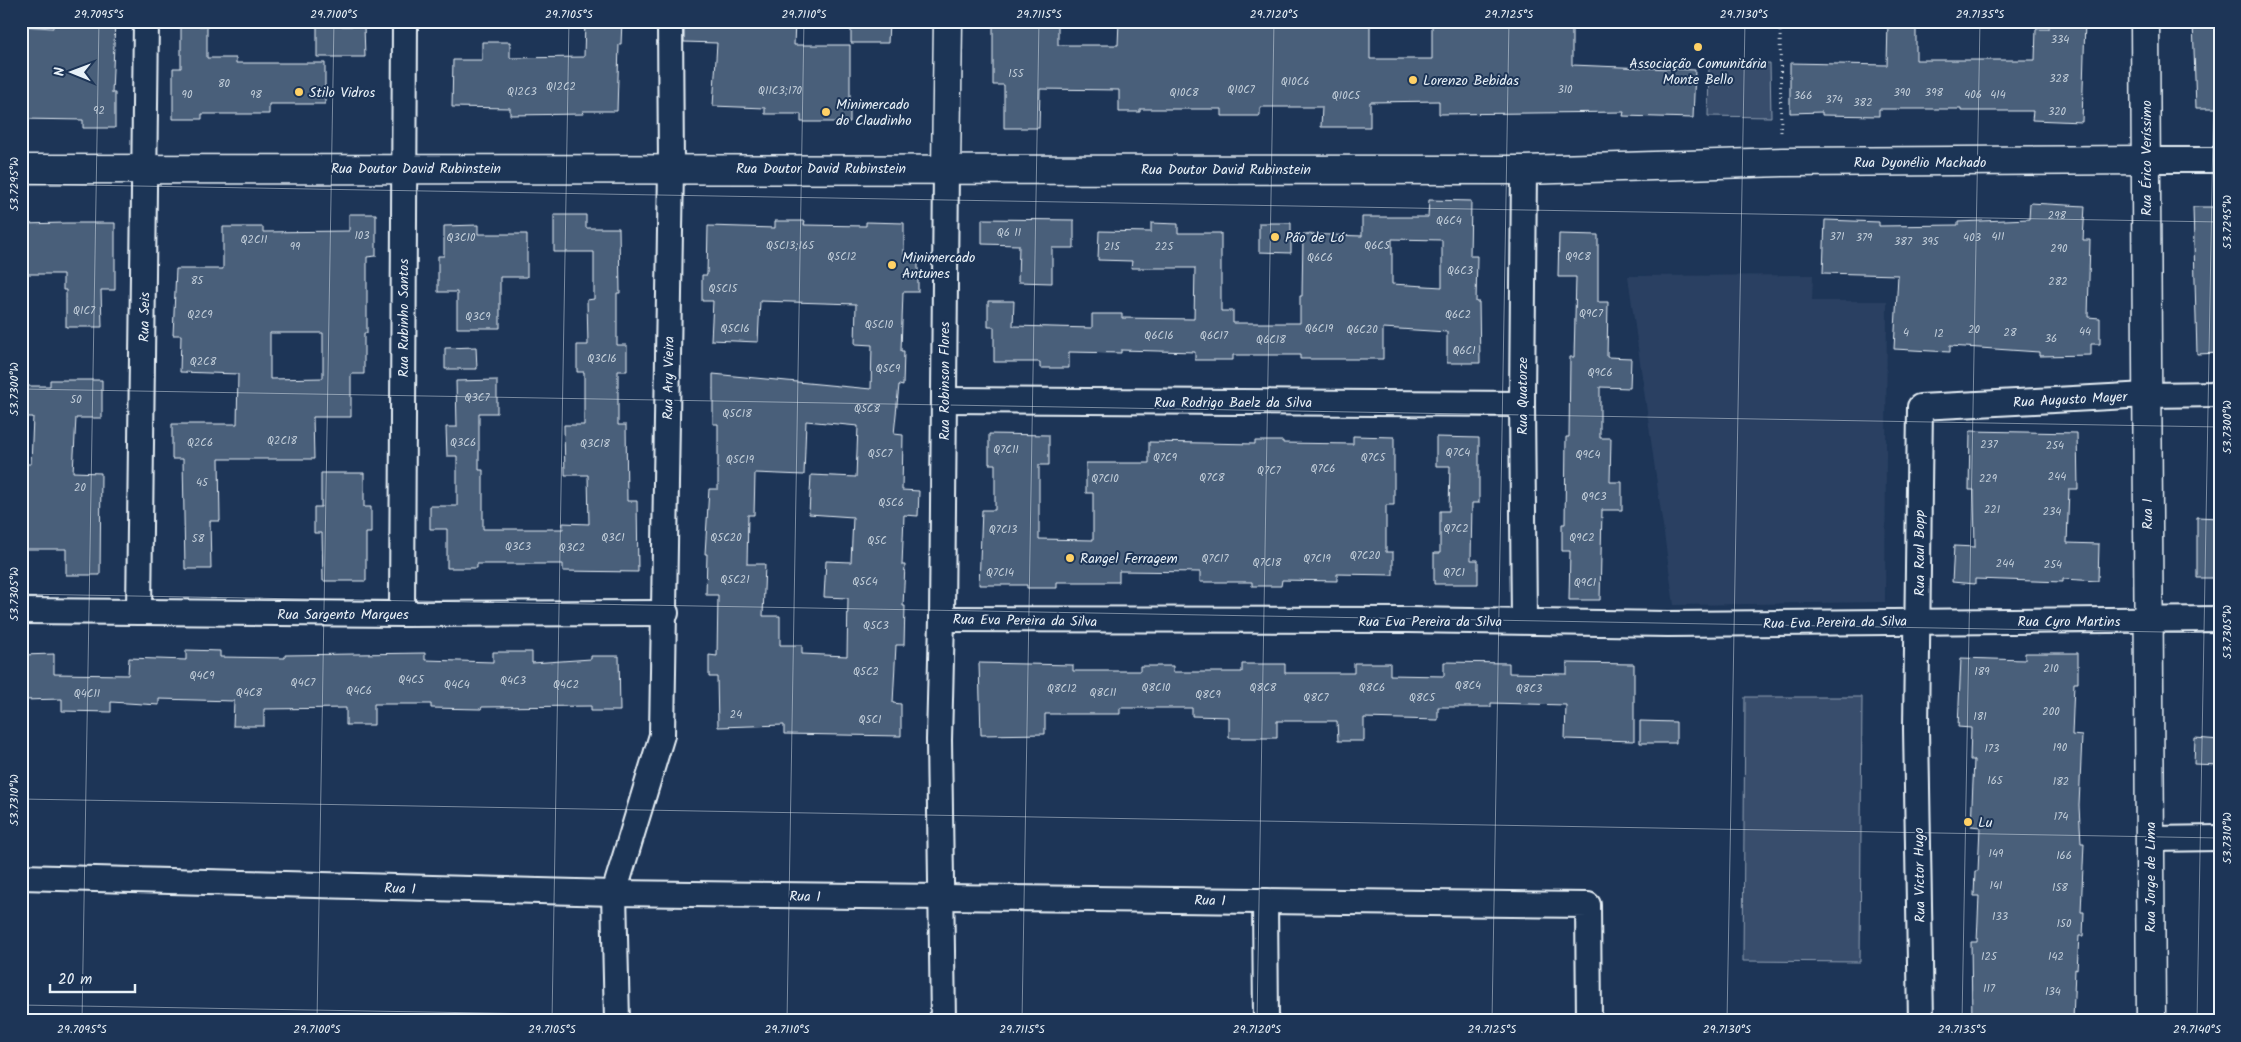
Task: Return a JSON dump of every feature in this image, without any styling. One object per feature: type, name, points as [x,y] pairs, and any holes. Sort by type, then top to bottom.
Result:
[{"type":"street","name":"Rua Seis","points":[[140,612],[146,21]]},
{"type":"street","name":"Rua Rubinho Santos","points":[[402,614],[405,21]]},
{"type":"street","name":"Rua Ary Vieira","points":[[617,1021],[614,894],[662,735],[666,613],[670,21]]},
{"type":"street","name":"Rua Robinson Flores","points":[[944,1021],[939,740],[948,21]]},
{"type":"street","name":"Rua Érico Veríssimo","points":[[2145,21],[2146,295]]},
{"type":"street","name":"Rua Dyonélio Machado","points":[[1620,167],[1782,162],[2220,160]]},
{"type":"street","name":"Rua Doutor David Rubinstein","points":[[21,169],[1524,170],[1620,167]]},
{"type":"street","name":"Rua Quatorze","points":[[1524,170],[1522,404],[1524,621]]},
{"type":"street","name":"Rua 1","points":[[2146,295],[2149,732]]},
{"type":"street","name":"Rua Augusto Mayer","points":[[1920,407],[2147,395],[2220,394]]},
{"type":"street","name":"Rua Rodrigo Baelz da Silva","points":[[944,400],[1522,404]]},
{"type":"street","name":"Rua Raul Bopp","points":[[1916,729],[1920,407]]},
{"type":"street","name":"Rua Sargento Marques","points":[[21,612],[666,613]]},
{"type":"street","name":"Rua Eva Pereira da Silva","points":[[942,619],[1524,621],[1668,624],[1918,621]]},
{"type":"street","name":"Rua Cyro Martins","points":[[1918,621],[2147,621],[2220,619]]},
{"type":"street","name":"Rua Victor Hugo","points":[[1916,729],[1921,1021]]},
{"type":"street","name":"Rua Jorge de Lima","points":[[2149,732],[2151,1021]]},
{"type":"street","points":[[2150,839],[2220,838]]},
{"type":"street","name":"Rua 1","points":[[21,877],[614,894],[1588,905],[1589,1021]]},
{"type":"street","points":[[1265,901],[1266,1021]]},
{"type":"path","points":[[1780,21],[1782,162]]},
{"type":"shaded area","points":[[1770,63],[1771,117],[1708,116],[1709,65]]},
{"type":"shaded area","points":[[1813,275],[1812,301],[1887,301],[1885,602],[1674,605],[1628,276]]},
{"type":"shaded area","points":[[1745,697],[1862,697],[1860,962],[1743,961]]},
{"type":"building","points":[[92,21],[115,21],[112,93],[115,93],[115,128],[83,128],[83,120],[21,119],[21,26],[53,28],[53,22],[92,24]]},
{"type":"building","points":[[585,21],[622,21],[621,44],[619,44],[617,111],[583,111],[584,114],[510,115],[510,108],[452,107],[453,60],[482,60],[482,42],[510,42],[510,58],[584,57]]},
{"type":"building","points":[[684,21],[795,21],[794,45],[850,45],[850,122],[801,122],[801,114],[765,114],[765,108],[713,106],[717,43],[684,42]]},
{"type":"building","points":[[851,21],[889,21],[888,43],[851,43]]},
{"type":"building","points":[[993,21],[1058,21],[1058,45],[1118,45],[1119,21],[1370,21],[1370,59],[1432,59],[1432,21],[1572,21],[1572,65],[1695,70],[1693,118],[1623,116],[1624,112],[1439,114],[1439,101],[1370,102],[1370,127],[1321,127],[1322,107],[1260,107],[1260,116],[1222,116],[1222,109],[1140,109],[1140,112],[1119,112],[1119,90],[1040,89],[1039,128],[1004,128],[1004,85],[993,85]]},
{"type":"building","points":[[1888,21],[1916,21],[1916,60],[2035,60],[2036,29],[2049,29],[2049,21],[2085,21],[2082,122],[2032,120],[2033,111],[1879,109],[1879,116],[1822,115],[1822,112],[1790,113],[1790,63],[1887,65]]},
{"type":"building","points":[[2193,21],[2220,21],[2220,108],[2196,108]]},
{"type":"building","points":[[181,26],[207,26],[207,58],[236,58],[236,63],[325,63],[325,104],[269,104],[269,114],[202,114],[202,119],[173,119],[173,68],[181,68]]},
{"type":"building","points":[[317,26],[364,26],[365,57],[317,57]]},
{"type":"building","points":[[1429,200],[1471,201],[1470,256],[1477,256],[1476,302],[1479,302],[1480,363],[1447,363],[1447,332],[1383,328],[1383,359],[1300,359],[1300,355],[1233,355],[1233,360],[1195,360],[1195,352],[1121,350],[1121,353],[1069,352],[1069,368],[1040,368],[1040,362],[994,362],[994,327],[988,327],[988,301],[1014,301],[1013,326],[1092,328],[1092,314],[1122,314],[1122,318],[1194,319],[1195,268],[1131,268],[1132,261],[1098,260],[1099,231],[1151,232],[1151,223],[1178,224],[1178,233],[1221,233],[1221,311],[1233,311],[1233,323],[1300,323],[1303,234],[1362,236],[1362,217],[1428,217]],"holes":[[[1392,239],[1442,240],[1442,287],[1392,284]]]},
{"type":"building","points":[[2030,203],[2085,206],[2083,240],[2090,240],[2088,317],[2100,318],[2100,344],[2091,344],[2091,355],[2039,356],[2039,352],[1950,346],[1950,352],[1894,349],[1898,275],[1823,273],[1825,220],[1879,222],[1879,226],[1958,225],[1958,222],[2029,219]]},
{"type":"building","points":[[2193,207],[2220,207],[2220,353],[2197,354]]},
{"type":"building","points":[[349,214],[376,214],[376,256],[367,257],[367,333],[364,333],[364,374],[351,374],[351,417],[313,417],[314,459],[219,459],[220,521],[210,521],[211,569],[185,569],[183,459],[172,459],[172,424],[237,424],[238,374],[180,372],[181,335],[173,335],[176,269],[223,269],[223,227],[263,227],[263,232],[349,231]],"holes":[[[270,333],[323,333],[323,378],[270,379]]]},
{"type":"building","points":[[554,215],[586,215],[586,228],[619,228],[620,293],[617,293],[617,345],[627,345],[627,371],[618,371],[618,425],[626,425],[627,501],[637,501],[638,572],[563,571],[563,564],[477,564],[477,568],[447,568],[447,529],[430,529],[430,506],[457,506],[457,456],[447,456],[446,427],[457,427],[456,381],[497,380],[497,413],[479,413],[479,470],[483,470],[483,529],[563,529],[563,523],[589,524],[588,475],[565,475],[564,425],[584,425],[584,372],[577,372],[577,345],[588,345],[587,300],[594,299],[594,252],[554,252]]},
{"type":"building","points":[[982,219],[1074,220],[1074,248],[1052,248],[1052,283],[1018,282],[1019,245],[982,244]]},
{"type":"building","points":[[775,221],[805,221],[804,225],[866,226],[866,222],[904,223],[904,255],[918,256],[918,292],[903,292],[901,351],[904,351],[903,386],[899,385],[894,434],[903,435],[902,490],[919,491],[918,516],[904,515],[902,565],[905,565],[904,645],[896,645],[893,703],[901,704],[901,736],[784,734],[784,725],[718,727],[717,677],[709,677],[709,655],[717,656],[718,595],[706,595],[707,554],[705,554],[709,489],[718,489],[718,424],[713,424],[713,374],[871,389],[872,345],[855,344],[856,304],[760,301],[758,342],[711,340],[713,301],[702,301],[702,275],[707,275],[708,226],[775,228]],"holes":[[[806,421],[858,426],[856,477],[811,475],[809,514],[853,517],[851,562],[826,561],[824,597],[848,598],[847,656],[802,654],[802,645],[780,645],[780,616],[763,616],[765,564],[747,564],[748,515],[754,515],[755,473],[804,475]]]},
{"type":"building","points":[[115,223],[115,290],[101,290],[102,327],[66,327],[66,290],[63,290],[63,274],[21,274],[21,224]]},
{"type":"building","name":"Pão de Ló","points":[[1259,223],[1291,223],[1291,253],[1259,252]]},
{"type":"building","points":[[478,225],[478,234],[527,234],[527,277],[500,277],[500,328],[457,328],[457,292],[438,292],[438,256],[444,256],[444,226]]},
{"type":"building","points":[[1559,234],[1598,235],[1598,302],[1608,302],[1607,357],[1631,358],[1630,388],[1600,387],[1600,438],[1611,438],[1610,482],[1622,482],[1622,510],[1602,510],[1600,600],[1569,600],[1570,551],[1562,551],[1562,524],[1565,524],[1566,437],[1569,437],[1570,357],[1574,357],[1576,277],[1558,277]]},
{"type":"building","points":[[476,347],[477,369],[445,369],[445,348]]},
{"type":"building","points":[[50,380],[102,380],[102,418],[76,418],[73,472],[101,473],[100,575],[66,575],[66,549],[21,549],[21,464],[31,464],[33,417],[21,417],[21,386],[50,386]]},
{"type":"building","points":[[1970,431],[2077,433],[2078,489],[2069,489],[2067,543],[2099,544],[2098,581],[2063,579],[2063,582],[1975,579],[1975,584],[1952,582],[1954,546],[1975,547],[1974,490],[1969,490]]},
{"type":"building","points":[[989,434],[1049,435],[1049,465],[1039,465],[1039,539],[1093,540],[1093,493],[1086,493],[1086,463],[1149,463],[1149,442],[1255,444],[1255,441],[1283,441],[1283,443],[1353,444],[1353,436],[1394,437],[1394,505],[1386,505],[1386,552],[1393,552],[1393,575],[1337,574],[1337,581],[1282,580],[1281,586],[1252,586],[1252,582],[1200,582],[1200,572],[1119,571],[1119,582],[1057,582],[1057,588],[1027,588],[1027,585],[979,585],[982,510],[995,510],[995,464],[989,464]]},
{"type":"building","points":[[1436,437],[1479,438],[1479,503],[1472,503],[1471,560],[1478,560],[1478,584],[1434,584],[1434,553],[1440,553],[1440,511],[1449,511],[1450,466],[1436,466]]},
{"type":"building","points":[[321,473],[364,473],[364,507],[371,507],[371,533],[366,533],[366,581],[323,581],[322,533],[314,533],[314,507],[321,507]]},
{"type":"building","points":[[2197,517],[2220,518],[2220,578],[2197,578]]},
{"type":"building","points":[[186,650],[220,651],[220,657],[285,658],[285,655],[425,653],[425,660],[493,662],[493,652],[532,652],[532,663],[591,659],[591,656],[619,656],[620,711],[591,711],[591,706],[482,707],[481,709],[431,708],[431,704],[374,704],[374,725],[346,725],[346,708],[264,709],[264,726],[233,726],[234,701],[159,699],[159,705],[111,702],[111,712],[62,711],[62,699],[23,700],[22,655],[54,654],[54,674],[128,675],[129,658],[186,660]]},
{"type":"building","points":[[2025,653],[2078,653],[2078,683],[2074,683],[2072,735],[2082,736],[2079,806],[2081,843],[2084,843],[2081,912],[2084,912],[2083,936],[2079,936],[2077,970],[2075,969],[2073,1021],[1972,1021],[1971,942],[1977,942],[1979,896],[1974,896],[1975,871],[1978,871],[1980,827],[1971,826],[1974,760],[1970,760],[1971,728],[1958,727],[1961,658],[2025,660]]},
{"type":"building","points":[[1444,662],[1509,663],[1509,673],[1567,674],[1567,663],[1634,664],[1634,741],[1565,739],[1566,705],[1491,703],[1491,707],[1438,707],[1438,720],[1364,718],[1364,741],[1338,741],[1337,721],[1277,721],[1277,738],[1229,738],[1229,717],[1192,716],[1192,708],[1120,708],[1120,714],[1045,714],[1045,734],[981,735],[979,663],[1073,665],[1073,671],[1140,671],[1140,666],[1173,666],[1173,672],[1242,672],[1242,664],[1285,664],[1285,673],[1354,673],[1354,663],[1390,663],[1390,675],[1444,676]]},
{"type":"building","points":[[1640,721],[1676,722],[1676,743],[1640,743]]},
{"type":"building","points":[[2195,738],[2220,740],[2220,765],[2194,764]]},
{"type":"place","name":"Associação Comunitária Monte Bello","points":[[1698,47]]},
{"type":"place","name":"Lorenzo Bebidas","points":[[1413,80]]},
{"type":"place","name":"Stilo Vidros","points":[[299,92]]},
{"type":"place","name":"Minimercado do Claudinho","points":[[826,112]]},
{"type":"place","name":"Pão de Ló","points":[[1275,237]]},
{"type":"place","name":"Minimercado Antunes","points":[[892,265]]},
{"type":"place","name":"Rangel Ferragem","points":[[1070,558]]},
{"type":"place","name":"Lu","points":[[1968,822]]}]
